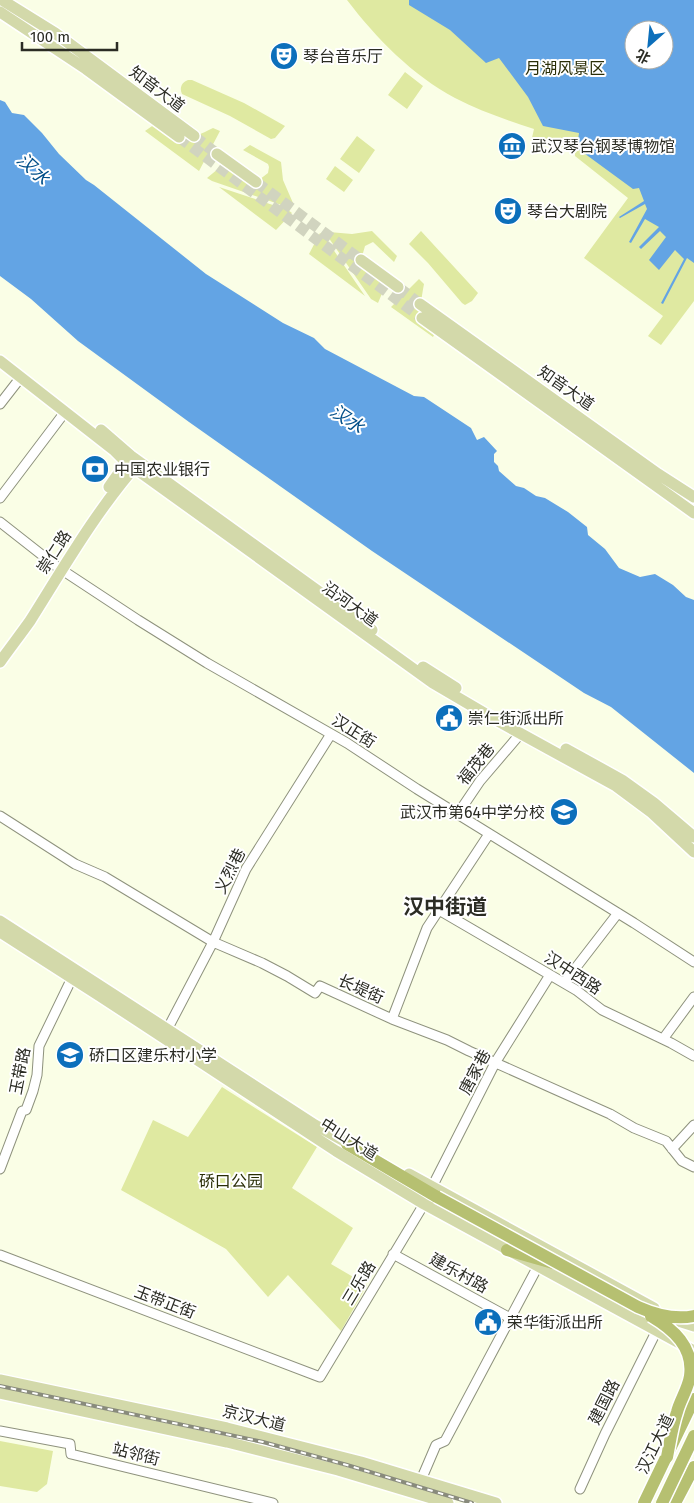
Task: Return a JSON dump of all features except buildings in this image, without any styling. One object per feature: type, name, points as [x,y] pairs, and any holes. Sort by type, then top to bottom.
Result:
[{"type":"highway","points":[[347,1144],[638,1308],[656,1315],[694,1316]]},
{"type":"highway","points":[[507,1250],[561,1267],[664,1324],[680,1338],[690,1357],[690,1376],[676,1412],[667,1457]]},
{"type":"highway","name":"汉江大道","points":[[642,1503],[667,1457],[694,1399]]},
{"type":"highway","name":"汉江大道","points":[[661,1503],[694,1436]]},
{"type":"highway","points":[[675,1503],[694,1467]]},
{"type":"main road","name":"知音大道","points":[[2,0],[55,33],[194,136]]},
{"type":"main road","name":"知音大道","points":[[0,12],[86,68],[179,137]]},
{"type":"main road","points":[[218,154],[256,182]]},
{"type":"main road","points":[[361,260],[398,287]]},
{"type":"main road","name":"知音大道","points":[[420,304],[658,474],[694,497]]},
{"type":"main road","name":"知音大道","points":[[422,318],[694,513]]},
{"type":"main road","name":"沿河大道","points":[[0,354],[116,442],[147,477],[212,525],[433,683],[616,786],[651,812],[694,852]]},
{"type":"main road","name":"沿河大道","points":[[0,361],[115,451],[429,672],[492,709],[622,780],[654,803],[694,837]]},
{"type":"main road","points":[[114,486],[119,469],[115,451]]},
{"type":"main road","name":"崇仁路","points":[[0,651],[114,486],[133,462]]},
{"type":"main road","points":[[114,486],[125,480],[147,477]]},
{"type":"main road","name":"崇仁路","points":[[0,662],[28,623],[59,567]]},
{"type":"main road","name":"中山大道","points":[[0,921],[347,1144]]},
{"type":"main road","name":"中山大道","points":[[0,932],[328,1146],[424,1204],[694,1351]]},
{"type":"main road","points":[[435,1192],[674,1320],[694,1326]]},
{"type":"main road","name":"京汉大道","points":[[0,1380],[227,1428],[361,1462],[496,1503]]},
{"type":"main road","points":[[642,1503],[694,1391]]},
{"type":"main road","name":"京汉大道","points":[[0,1393],[227,1442],[338,1470],[448,1503]]},
{"type":"street","points":[[0,404],[20,377]]},
{"type":"street","points":[[0,498],[65,412]]},
{"type":"street","name":"汉正街","points":[[0,522],[59,567],[138,620],[331,734],[694,962]]},
{"type":"street","name":"义烈巷","points":[[168,1028],[213,942],[246,869],[331,734]]},
{"type":"street","name":"福茂巷","points":[[457,814],[480,781],[521,734]]},
{"type":"street","name":"长堤街","points":[[0,816],[74,864],[114,882],[213,942],[262,963],[315,993],[320,986],[392,1019],[447,1040],[610,1114],[634,1128],[666,1142],[682,1161],[694,1168]]},
{"type":"street","points":[[392,1019],[426,928],[489,834]]},
{"type":"street","name":"汉中西路","points":[[438,910],[576,990],[602,1010],[694,1056]]},
{"type":"street","points":[[564,983],[618,913]]},
{"type":"street","name":"唐家巷","points":[[435,1192],[495,1063],[550,975]]},
{"type":"street","name":"玉带路","points":[[0,1169],[22,1111],[26,1110],[34,1091],[39,1046],[72,978]]},
{"type":"street","points":[[663,1039],[694,997]]},
{"type":"street","points":[[672,1149],[694,1125]]},
{"type":"street","name":"三乐路","points":[[320,1377],[424,1204]]},
{"type":"street","name":"玉带正街","points":[[0,1254],[320,1377]]},
{"type":"street","name":"建乐村路","points":[[393,1254],[510,1318]]},
{"type":"street","points":[[421,1480],[436,1445],[445,1441],[538,1266]]},
{"type":"street","name":"建国路","points":[[580,1489],[657,1330]]},
{"type":"street","name":"站邻街","points":[[0,1431],[70,1444],[71,1454],[272,1503]]},
{"type":"green space","name":"月湖风景区","points":[[347,0],[694,0],[694,301],[661,345],[648,336],[663,316],[584,258],[628,198],[575,156],[575,150],[531,142],[534,129],[474,107],[439,89],[396,55]]},
{"type":"green space","points":[[405,72],[423,86],[407,109],[388,95]]},
{"type":"green space","points":[[188,80],[192,80],[244,103],[285,126],[275,138],[271,139],[230,116],[182,94],[182,86]]},
{"type":"green space","points":[[155,124],[177,135],[189,137],[213,128],[220,131],[199,171],[145,131]]},
{"type":"green space","points":[[357,136],[375,150],[359,173],[340,159]]},
{"type":"green space","points":[[250,145],[281,162],[283,180],[293,203],[290,208],[207,178],[224,164],[255,183],[268,173],[269,167],[268,164],[243,150]]},
{"type":"green space","points":[[335,166],[353,180],[344,192],[326,179]]},
{"type":"green space","points":[[219,187],[288,210],[292,213],[276,230]]},
{"type":"green space","points":[[372,231],[397,256],[394,262],[373,242],[365,246],[361,260],[386,284],[378,303],[371,299],[326,234],[329,232],[352,234]]},
{"type":"green space","points":[[421,231],[478,293],[472,301],[465,305],[462,303],[409,244]]},
{"type":"green space","points":[[320,233],[324,236],[365,296],[309,254]]},
{"type":"green space","points":[[419,279],[424,284],[421,305],[423,317],[434,335],[433,337],[391,307]]},
{"type":"green space","name":"硚口公园","points":[[222,1087],[317,1147],[292,1188],[353,1228],[331,1264],[367,1285],[341,1331],[288,1275],[268,1297],[226,1249],[121,1190],[153,1120],[188,1137]]},
{"type":"green space","points":[[0,1441],[53,1451],[47,1484],[37,1492],[0,1486]]},
{"type":"water","name":"月湖风景区","points":[[409,0],[694,0],[694,263],[687,258],[663,304],[661,303],[684,259],[675,250],[659,270],[649,260],[666,237],[660,231],[641,249],[639,247],[659,227],[645,219],[631,243],[629,242],[647,209],[645,204],[619,217],[644,201],[639,188],[633,189],[577,148],[579,133],[543,126],[528,97],[499,58],[486,63],[450,30],[409,5]]},
{"type":"water","name":"汉水","points":[[0,100],[5,102],[12,113],[24,115],[59,154],[86,180],[206,274],[283,323],[314,338],[325,349],[414,396],[424,397],[471,428],[477,440],[484,437],[497,451],[494,454],[494,462],[498,466],[499,471],[516,486],[524,488],[536,496],[545,498],[568,512],[587,527],[588,535],[605,549],[619,568],[640,577],[655,574],[673,585],[686,597],[694,600],[694,773],[611,707],[584,693],[372,551],[189,422],[78,341],[31,299],[0,276]]},
{"type":"tunnel","points":[[194,136],[217,154]]},
{"type":"tunnel","points":[[179,137],[422,318]]},
{"type":"tunnel","points":[[256,182],[361,260]]},
{"type":"tunnel","points":[[398,287],[420,304]]},
{"type":"railway","points":[[0,1386],[263,1442],[472,1503]]},
{"type":"place","name":"琴台音乐厅","points":[[284,56]]},
{"type":"place","name":"武汉琴台钢琴博物馆","points":[[512,146]]},
{"type":"place","name":"琴台大剧院","points":[[508,211]]},
{"type":"place","name":"中国农业银行","points":[[95,469]]},
{"type":"place","name":"崇仁街派出所","points":[[449,718]]},
{"type":"place","name":"武汉市第64中学分校","points":[[564,812]]},
{"type":"place","name":"硚口区建乐村小学","points":[[70,1055]]},
{"type":"place","name":"荣华街派出所","points":[[488,1322]]},
{"type":"district","name":"汉中街道","points":[[445,907]]}]
